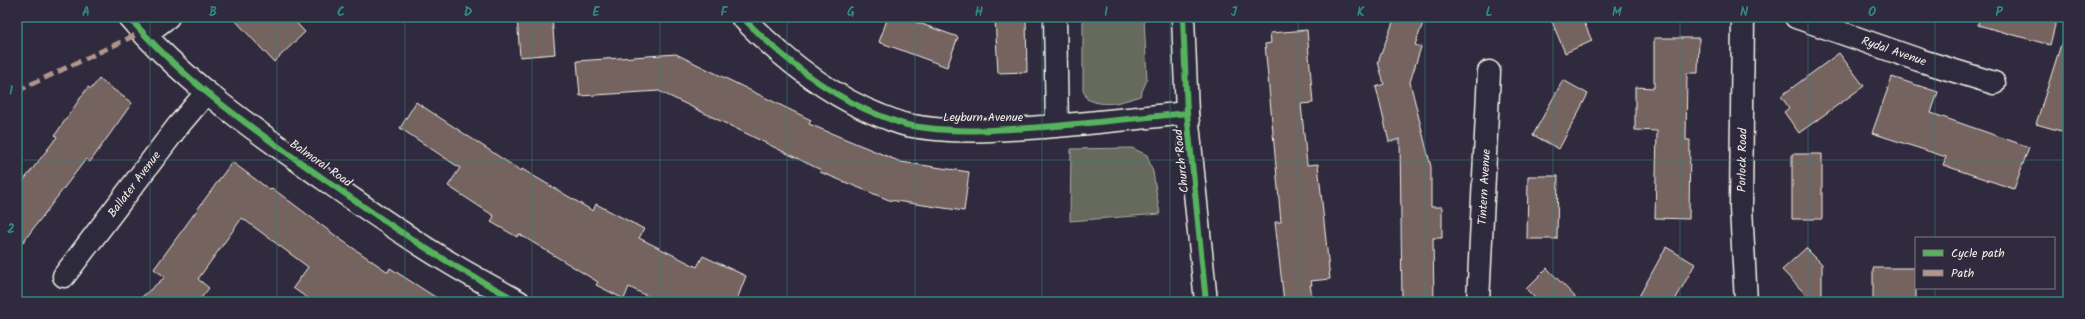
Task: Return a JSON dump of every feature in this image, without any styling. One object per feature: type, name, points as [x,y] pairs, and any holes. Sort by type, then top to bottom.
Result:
[{"type":"street","points":[[135,24],[156,26],[168,17]]},
{"type":"street","name":"Leyburn Avenue","points":[[742,17],[797,67],[827,88],[859,107],[906,125],[959,131],[1058,126],[1187,113]]},
{"type":"street","points":[[1055,17],[1058,126]]},
{"type":"street","name":"Church Road","points":[[1183,17],[1187,113],[1206,302]]},
{"type":"street","name":"Porlock Road","points":[[1743,17],[1741,208],[1746,302]]},
{"type":"street","name":"Rydal Avenue","points":[[1796,17],[1919,60],[1994,82]]},
{"type":"street","name":"Balmoral Road","points":[[135,24],[170,61],[206,93],[272,142],[364,207],[450,263],[519,302]]},
{"type":"street","name":"Tintern Avenue","points":[[1478,302],[1490,72]]},
{"type":"street","name":"Ballater Avenue","points":[[64,276],[178,126],[206,93]]},
{"type":"green space","points":[[1083,17],[1144,17],[1147,80],[1140,96],[1107,104],[1094,102],[1087,99],[1083,90]]},
{"type":"green space","points":[[1132,148],[1147,155],[1153,172],[1160,214],[1070,221],[1071,149]]},
{"type":"building","points":[[232,17],[291,17],[305,32],[274,62]]},
{"type":"building","points":[[517,17],[552,17],[555,54],[520,57]]},
{"type":"building","points":[[888,17],[902,17],[958,37],[947,67],[879,42]]},
{"type":"building","points":[[995,17],[1026,17],[1027,72],[998,73]]},
{"type":"building","points":[[1395,17],[1425,17],[1415,45],[1421,47],[1410,82],[1431,167],[1431,207],[1442,207],[1442,238],[1433,238],[1434,302],[1402,302],[1400,139],[1389,142],[1376,87],[1384,84],[1378,62]]},
{"type":"building","points":[[1550,17],[1582,17],[1592,41],[1565,53]]},
{"type":"building","points":[[1979,17],[2057,17],[2050,45],[1978,25]]},
{"type":"building","points":[[1307,30],[1313,103],[1301,104],[1307,165],[1318,164],[1330,279],[1311,281],[1312,285],[1310,285],[1313,302],[1284,302],[1275,222],[1281,222],[1265,44],[1271,43],[1270,33]]},
{"type":"building","points":[[1654,38],[1699,38],[1698,73],[1687,73],[1686,140],[1690,140],[1689,219],[1655,218],[1657,131],[1635,130],[1635,87],[1654,88]]},
{"type":"building","points":[[2062,41],[2068,42],[2068,133],[2036,124]]},
{"type":"building","points":[[1839,53],[1864,86],[1799,133],[1784,112],[1789,108],[1781,96]]},
{"type":"building","points":[[676,54],[811,120],[809,124],[901,162],[969,172],[964,211],[889,200],[820,172],[821,170],[659,91],[580,96],[577,61]]},
{"type":"building","points":[[1892,77],[1938,92],[1931,113],[2029,147],[2014,189],[1943,165],[1946,157],[1872,133]]},
{"type":"building","points":[[99,79],[132,103],[90,162],[86,159],[17,250],[17,189],[57,137],[55,135],[88,87],[91,89]]},
{"type":"building","points":[[1563,80],[1588,94],[1559,149],[1533,135]]},
{"type":"building","points":[[416,102],[521,171],[522,169],[593,211],[596,204],[644,229],[639,238],[697,267],[703,256],[746,276],[736,302],[659,302],[629,287],[624,299],[596,285],[598,282],[519,234],[517,237],[491,222],[494,216],[448,186],[460,168],[400,128]]},
{"type":"building","points":[[1792,154],[1822,154],[1822,219],[1792,219]]},
{"type":"building","points":[[232,162],[270,190],[272,188],[340,239],[388,272],[390,268],[443,302],[313,302],[293,288],[308,267],[242,218],[198,279],[209,288],[198,302],[136,302],[165,277],[154,269]]},
{"type":"building","points":[[1528,176],[1558,176],[1557,239],[1527,239]]},
{"type":"building","points":[[1666,247],[1695,264],[1674,302],[1636,302]]},
{"type":"building","points":[[1806,248],[1822,264],[1822,302],[1813,302],[1782,270]]},
{"type":"building","points":[[1547,268],[1580,302],[1539,302],[1526,289]]},
{"type":"building","points":[[1873,268],[1915,268],[1916,302],[1873,302]]},
{"type":"marked path","points":[[17,91],[142,32]]},
{"type":"cycle path","points":[[129,17],[149,39],[191,79],[259,133],[414,240],[459,268],[519,302]]},
{"type":"cycle path","points":[[742,17],[789,61],[824,86],[861,107],[907,125],[941,130],[992,130],[1187,113]]},
{"type":"cycle path","points":[[1183,17],[1187,113],[1206,302]]}]
